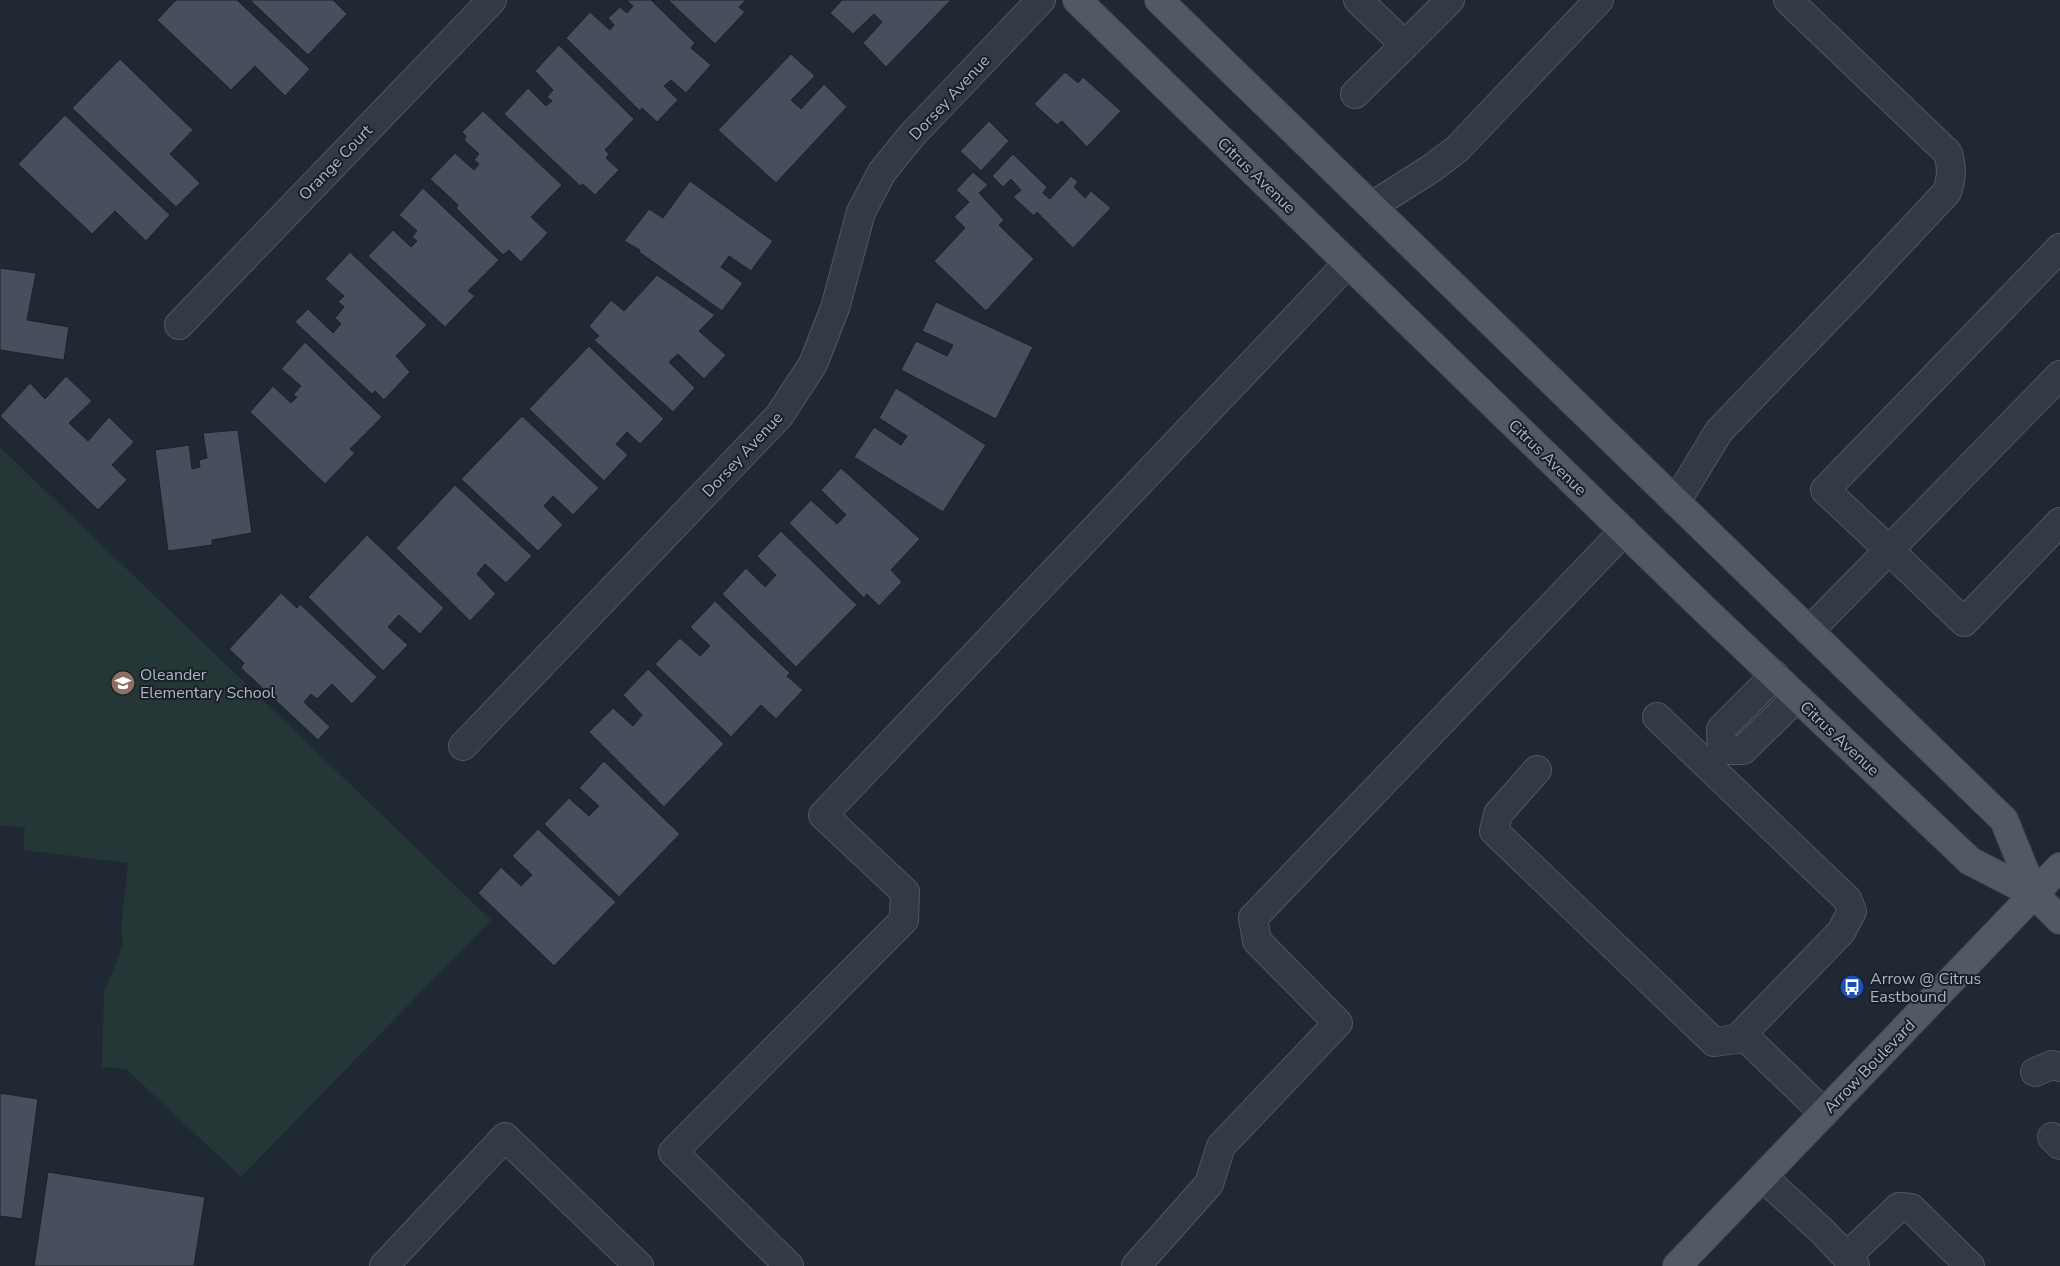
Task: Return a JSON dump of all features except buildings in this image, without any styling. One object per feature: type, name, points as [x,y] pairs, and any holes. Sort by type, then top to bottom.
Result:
[{"type":"main road","name":"Citrus Avenue","points":[[1077,0],[1624,531],[1970,861],[2034,894],[2060,920]]},
{"type":"main road","name":"Citrus Avenue","points":[[1169,4],[1372,206],[2004,820],[2034,894]]},
{"type":"main road","name":"Arrow Boulevard","points":[[1678,1266],[2060,867]]},
{"type":"street","name":"Orange Court","points":[[179,325],[492,0]]},
{"type":"street","name":"Dorsey Avenue","points":[[463,746],[779,416],[813,364],[835,308],[861,212],[882,172],[912,136],[1041,0]]},
{"type":"street","points":[[1358,0],[1405,45]]},
{"type":"street","points":[[1355,94],[1450,0]]},
{"type":"street","points":[[1372,206],[1432,168],[1457,149],[1599,0]]},
{"type":"street","points":[[1676,502],[1719,431],[1947,192],[1952,180],[1952,167],[1948,153],[1788,0]]},
{"type":"street","points":[[2060,248],[1825,490],[1964,622],[2060,522]]},
{"type":"street","points":[[789,1266],[673,1152],[904,920],[905,892],[823,815],[1348,263]]},
{"type":"street","points":[[1809,631],[2060,375]]},
{"type":"street","points":[[1136,1266],[1210,1184],[1221,1146],[1338,1023],[1257,941],[1253,918],[1624,531]]},
{"type":"street","points":[[1723,748],[1775,676]]},
{"type":"street","points":[[1723,748],[1797,697]]},
{"type":"street","points":[[1538,770],[1498,814],[1494,831],[1714,1042],[1737,1039],[1841,932],[1852,911],[1847,899],[1723,748],[1657,717]]},
{"type":"street","points":[[1742,1034],[1824,1113]]},
{"type":"street","points":[[384,1266],[505,1137],[639,1266]]},
{"type":"street","points":[[1763,1177],[1823,1232],[1851,1261],[1899,1207],[1912,1208],[1970,1266]]},
{"type":"shaded area","points":[[0,447],[491,920],[241,1177],[126,1069],[102,1067],[104,992],[123,946],[121,930],[128,863],[23,850],[25,828],[0,825]]},
{"type":"place","name":"Oleander Elementary School","points":[[123,683]]},
{"type":"place","name":"Arrow @ Citrus Eastbound","points":[[1852,987]]}]
